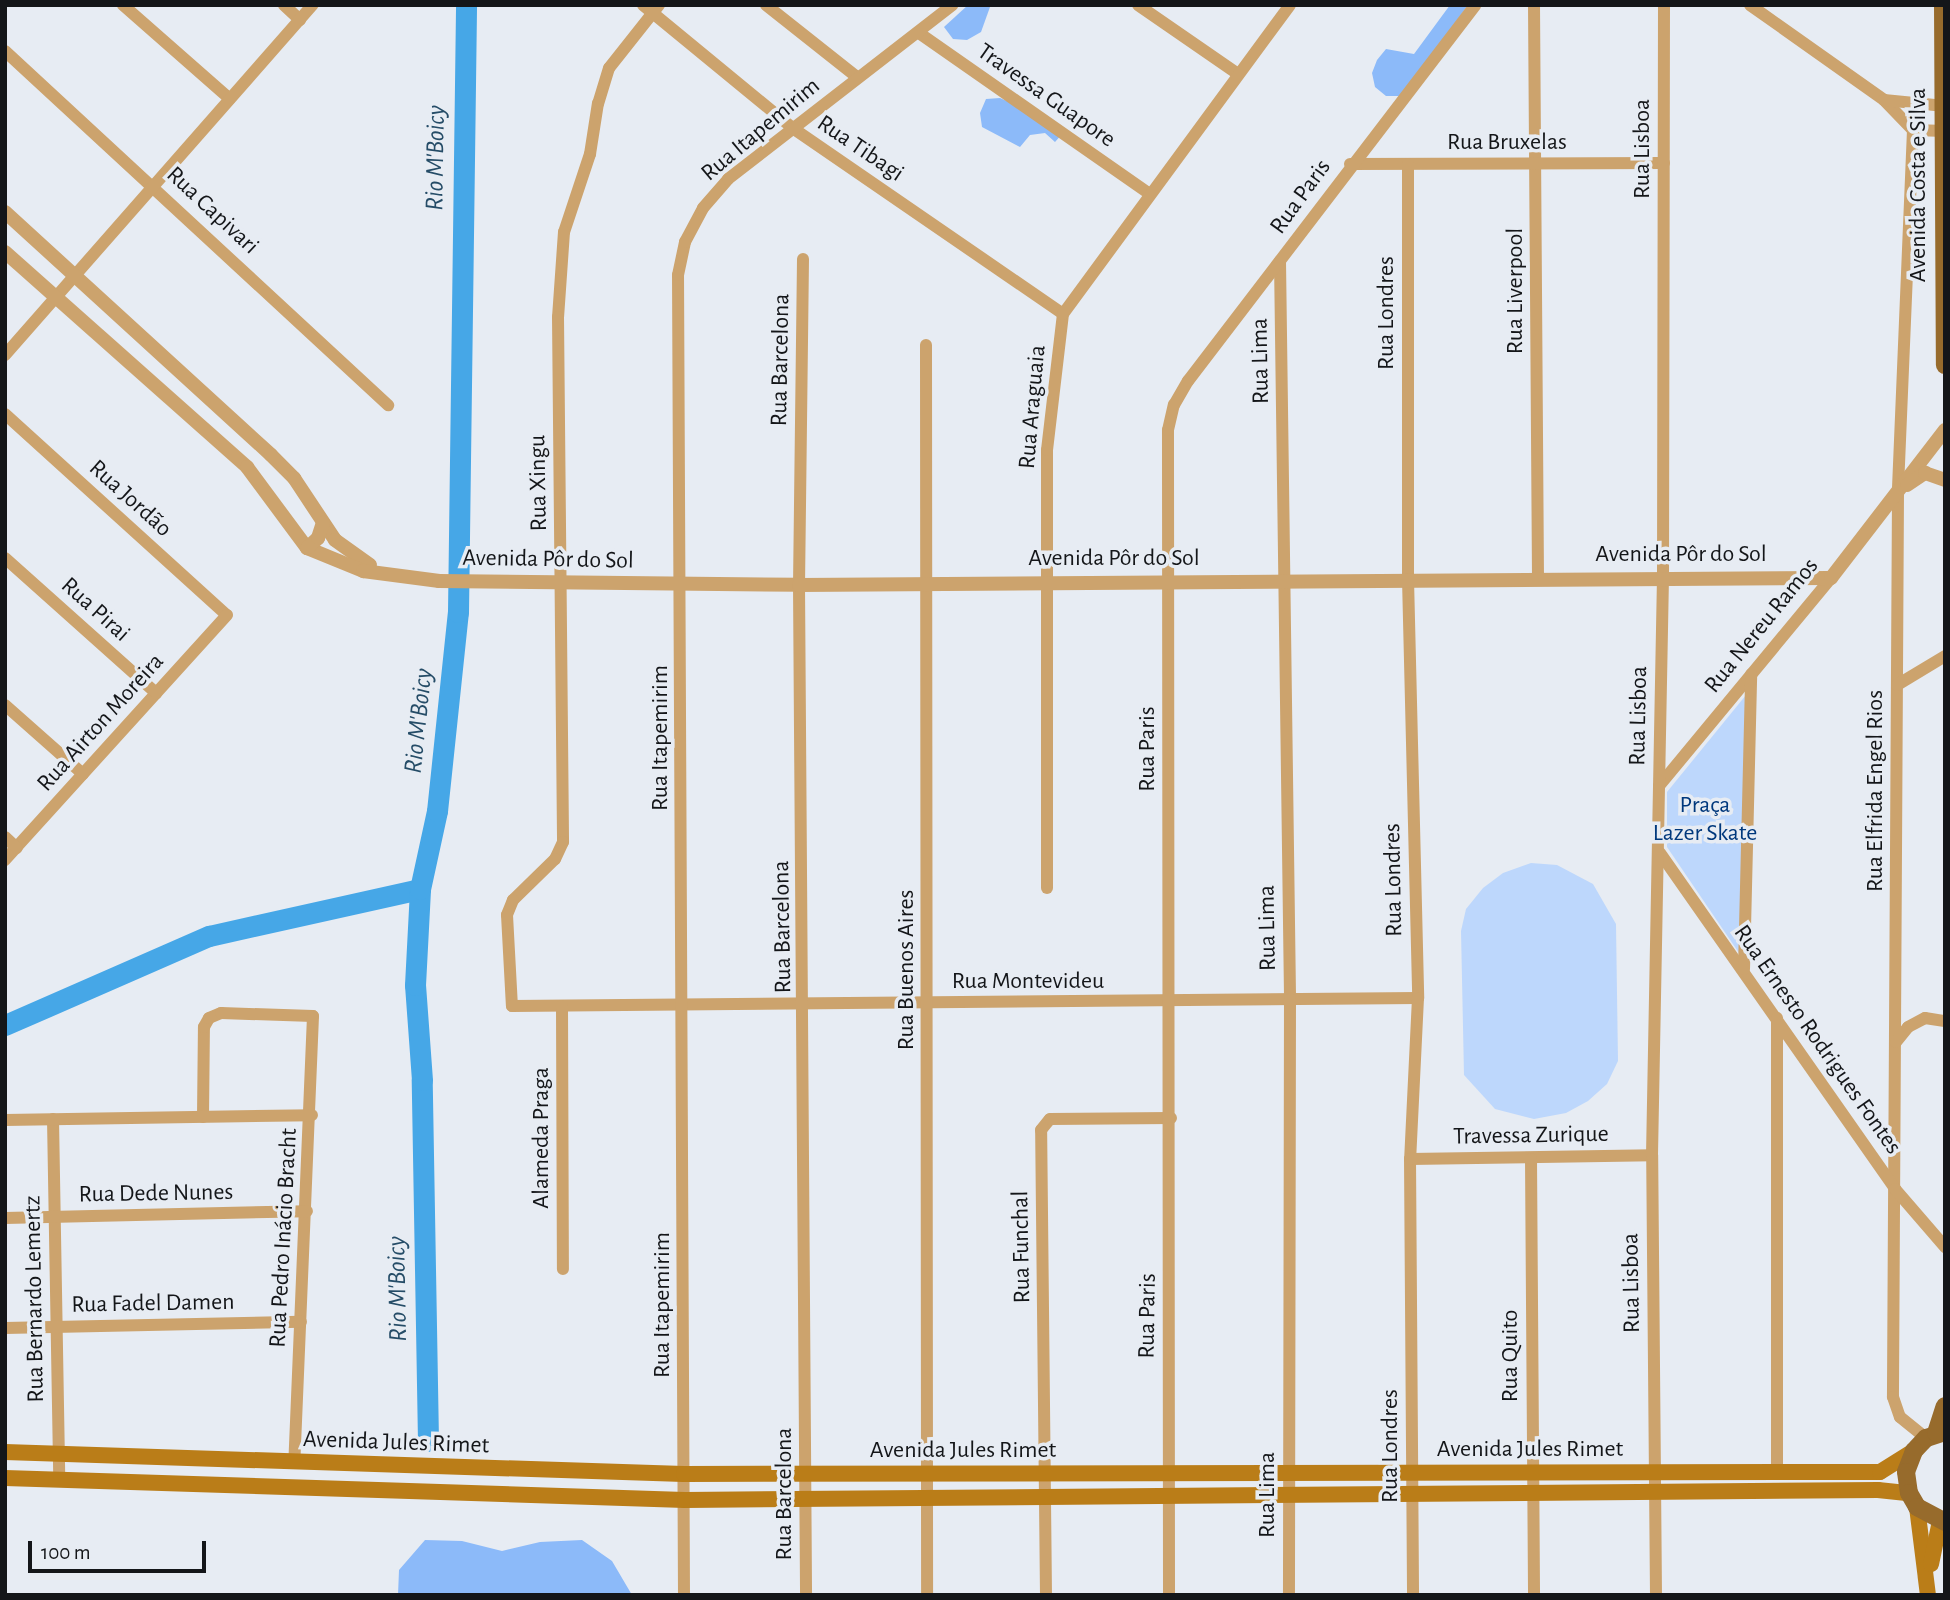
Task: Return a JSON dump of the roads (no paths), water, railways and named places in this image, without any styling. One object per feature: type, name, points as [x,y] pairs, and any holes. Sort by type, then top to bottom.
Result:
[{"type":"main road","name":"Avenida Costa e Silva","points":[[1942,5],[1945,365]]},
{"type":"main road","points":[[1927,1595],[1927,1577],[1906,1472],[1930,1439],[1945,1406]]},
{"type":"main road","name":"Avenida Jules Rimet","points":[[5,1452],[684,1474],[1880,1472],[1930,1439]]},
{"type":"main road","name":"Avenida Jules Rimet","points":[[5,1478],[685,1500],[1656,1493],[1913,1500]]},
{"type":"main road","points":[[1913,1500],[1942,1522],[1927,1577]]},
{"type":"street","points":[[123,5],[230,99]]},
{"type":"street","points":[[284,5],[300,20]]},
{"type":"street","points":[[5,355],[156,187],[312,5]]},
{"type":"street","points":[[766,5],[857,77]]},
{"type":"street","name":"Rua Itapemirim","points":[[684,1595],[684,1006],[678,275],[685,242],[703,208],[728,179],[952,5]]},
{"type":"street","points":[[1139,5],[1238,74]]},
{"type":"street","name":"Rua Araguaia","points":[[1047,888],[1047,450],[1063,314],[1148,193],[1290,5]]},
{"type":"street","name":"Rua Paris","points":[[1169,1595],[1167,1473],[1171,1118],[1168,430],[1174,405],[1350,164],[1475,5]]},
{"type":"street","name":"Rua Liverpool","points":[[1534,5],[1538,577]]},
{"type":"street","name":"Rua Lisboa","points":[[1656,1595],[1652,1155],[1660,852],[1663,577],[1664,5]]},
{"type":"street","points":[[1750,5],[1884,100],[1913,130],[1944,132]]},
{"type":"street","name":"Rua Tibagi","points":[[651,8],[794,129],[1063,314]]},
{"type":"street","name":"Rua Xingu","points":[[512,1006],[507,915],[513,900],[555,859],[563,842],[558,317],[564,232],[590,154],[606,76],[651,8]]},
{"type":"street","name":"Travessa Guapore","points":[[919,33],[1148,193]]},
{"type":"street","name":"Rua Capivari","points":[[5,51],[156,187],[388,405]]},
{"type":"street","points":[[1884,100],[1944,106]]},
{"type":"street","name":"Rua Elfrida Engel Rios","points":[[1919,103],[1913,130],[1898,493],[1893,1397],[1900,1417],[1930,1439]]},
{"type":"street","name":"Rua Bruxelas","points":[[1350,164],[1664,163]]},
{"type":"street","name":"Rua Londres","points":[[1408,164],[1408,579],[1418,998],[1410,1159],[1413,1595]]},
{"type":"street","name":"Avenida Pôr do Sol","points":[[5,212],[293,478],[323,523],[360,561],[398,576]]},
{"type":"street","points":[[5,252],[247,467],[271,494],[307,548],[318,538],[323,523]]},
{"type":"street","name":"Rua Barcelona","points":[[803,259],[799,585],[805,1003],[806,1595]]},
{"type":"street","name":"Rua Lima","points":[[1280,261],[1290,999],[1289,1595]]},
{"type":"street","name":"Rua Buenos Aires","points":[[926,345],[930,1474],[927,1595]]},
{"type":"street","name":"Rua Jordão","points":[[5,414],[227,615]]},
{"type":"street","name":"Rua Nereu Ramos","points":[[1659,786],[1831,578],[1945,430]]},
{"type":"street","points":[[1898,493],[1925,473],[1945,480]]},
{"type":"street","points":[[271,494],[293,478]]},
{"type":"street","name":"Avenida Pôr do Sol","points":[[307,548],[363,571],[439,581],[561,585],[1538,577],[1831,578]]},
{"type":"street","name":"Rua Pirai","points":[[5,558],[156,694]]},
{"type":"street","name":"Rua Airton Moreira","points":[[5,860],[227,615]]},
{"type":"street","points":[[1897,685],[1945,656]]},
{"type":"street","points":[[1744,970],[1751,674]]},
{"type":"street","points":[[5,705],[83,774]]},
{"type":"street","points":[[5,837],[17,848]]},
{"type":"street","name":"Rua Ernesto Rodrigues Fontes","points":[[1660,852],[1895,1189],[1945,1247]]},
{"type":"street","name":"Rua Montevideu","points":[[512,1006],[1169,1003],[1418,998]]},
{"type":"street","name":"Alameda Praga","points":[[562,1006],[563,1269]]},
{"type":"street","name":"Rua Pedro Inácio Bracht","points":[[203,1117],[204,1027],[209,1018],[220,1013],[313,1016],[312,1115],[294,1463]]},
{"type":"street","points":[[1777,1017],[1777,1472]]},
{"type":"street","points":[[1896,1042],[1908,1027],[1925,1018],[1945,1021]]},
{"type":"street","points":[[5,1120],[312,1115]]},
{"type":"street","name":"Rua Funchal","points":[[1046,1595],[1041,1130],[1050,1119],[1171,1118]]},
{"type":"street","name":"Rua Bernardo Lemertz","points":[[53,1119],[59,1479]]},
{"type":"street","name":"Travessa Zurique","points":[[1410,1159],[1652,1155]]},
{"type":"street","name":"Rua Quito","points":[[1531,1159],[1534,1595]]},
{"type":"street","name":"Rua Dede Nunes","points":[[5,1218],[307,1211]]},
{"type":"street","name":"Rua Fadel Damen","points":[[5,1328],[301,1322]]},
{"type":"waterway","name":"Rio M'Boicy","points":[[428,1441],[422,1080],[415,985],[420,889],[437,811],[458,612],[466,5]]},
{"type":"waterway","points":[[5,1025],[209,936],[420,889]]},
{"type":"park label","name":"Praça Lazer Skate","points":[[1705,820]]}]
